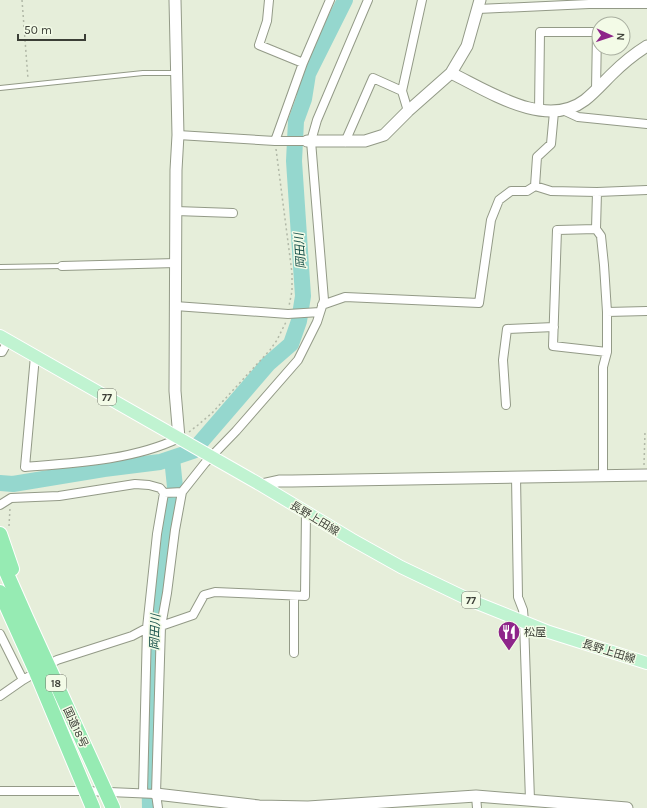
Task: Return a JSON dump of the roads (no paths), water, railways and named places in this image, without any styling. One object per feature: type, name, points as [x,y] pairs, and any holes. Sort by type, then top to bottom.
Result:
[{"type":"highway","points":[[5,531],[5,545],[26,617]]},
{"type":"highway","name":"国道18号","points":[[0,558],[26,617],[42,668],[93,808]]},
{"type":"highway","name":"国道18号","points":[[0,592],[19,633],[42,668],[106,791],[113,808]]},
{"type":"highway","points":[[0,606],[19,633]]},
{"type":"main road","name":"長野上田線","points":[[4,338],[401,567],[472,601],[524,622],[580,642],[647,663]]},
{"type":"street","points":[[35,356],[25,467],[84,462],[142,452],[156,448],[179,438],[175,391],[176,170],[178,135],[175,0]]},
{"type":"street","points":[[269,0],[267,21],[259,44],[303,63]]},
{"type":"street","points":[[279,141],[303,63],[330,0]]},
{"type":"street","points":[[158,808],[148,794],[154,627],[167,593],[180,492],[251,415],[298,360],[317,322],[324,300],[309,141],[368,0]]},
{"type":"street","points":[[408,111],[402,91],[422,0]]},
{"type":"street","points":[[178,135],[279,141],[365,141],[384,135],[408,111],[451,73],[467,46],[479,5],[589,2],[625,2],[647,4]]},
{"type":"street","points":[[539,111],[540,32],[597,32],[596,90]]},
{"type":"street","points":[[451,73],[496,96],[539,111],[565,111],[584,101],[613,74],[647,46]]},
{"type":"street","points":[[345,142],[373,78],[402,91]]},
{"type":"street","points":[[565,111],[578,117],[647,124]]},
{"type":"street","points":[[535,186],[537,157],[551,144],[554,112]]},
{"type":"street","points":[[175,306],[288,314],[321,308],[345,297],[479,303],[491,220],[499,200],[511,191],[527,191],[535,186],[551,191],[597,192],[647,190]]},
{"type":"street","points":[[597,192],[596,229],[600,236],[604,265],[607,312],[607,352],[603,367],[603,476]]},
{"type":"street","points":[[176,211],[233,213]]},
{"type":"street","points":[[596,229],[557,230],[553,346],[607,352]]},
{"type":"street","points":[[62,266],[176,263]]},
{"type":"street","points":[[607,312],[647,312]]},
{"type":"street","points":[[506,405],[502,360],[507,329],[554,327]]},
{"type":"street","points":[[0,352],[2,352],[4,338]]},
{"type":"street","points":[[261,485],[279,481],[646,475]]},
{"type":"street","points":[[516,476],[518,597],[523,610],[536,803]]},
{"type":"street","points":[[0,505],[11,498],[59,496],[135,484],[149,484],[160,488],[166,493],[180,492]]},
{"type":"street","points":[[148,794],[157,534],[166,493]]},
{"type":"street","points":[[0,696],[22,680],[57,660],[193,615],[204,595],[215,592],[305,596],[306,513]]},
{"type":"street","points":[[294,596],[294,652]]},
{"type":"street","points":[[0,634],[22,680]]},
{"type":"street","points":[[0,792],[106,791],[148,794],[259,807],[358,805],[476,796],[536,803],[627,808]]},
{"type":"street","points":[[476,796],[477,808]]},
{"type":"lane","points":[[0,88],[143,73],[177,72]]},
{"type":"lane","points":[[0,267],[62,266]]},
{"type":"waterway","name":"岡田川","points":[[0,483],[13,484],[104,469],[160,462],[193,451],[268,364],[291,344],[299,321],[303,296],[294,161],[296,121],[304,99],[308,74],[345,0]]},
{"type":"waterway","name":"岡田川","points":[[150,808],[149,758],[155,618],[162,545],[175,487],[172,458]]},
{"type":"place","name":"松屋","points":[[509,652]]}]
